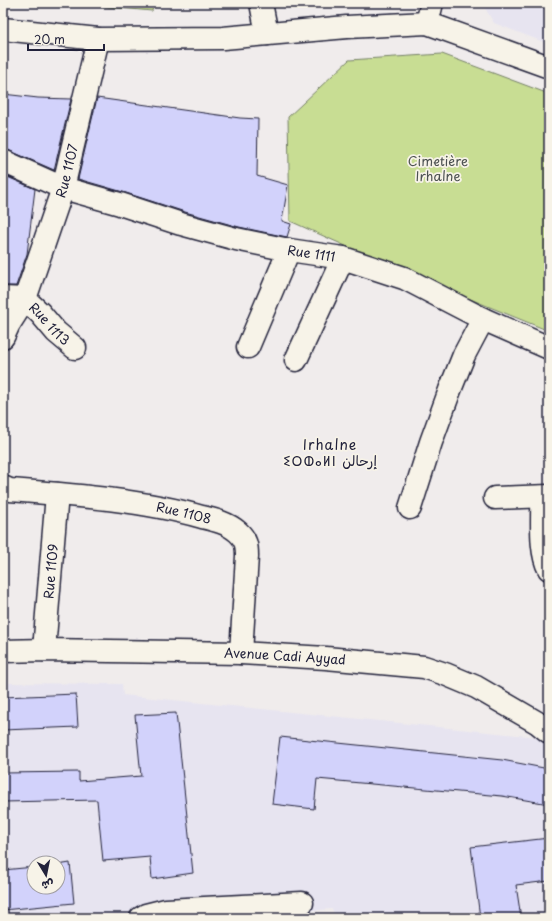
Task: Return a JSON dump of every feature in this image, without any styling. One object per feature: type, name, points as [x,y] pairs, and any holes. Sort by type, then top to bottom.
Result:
[{"type":"street","points":[[261,3],[267,34]]},
{"type":"street","points":[[3,29],[98,39],[223,38],[348,28],[430,13],[549,67]]},
{"type":"street","name":"Rue 1107","points":[[25,299],[63,188],[98,39]]},
{"type":"street","name":"Rue 1111","points":[[3,162],[63,188],[236,239],[289,250],[343,258],[404,278],[483,319],[549,348]]},
{"type":"street","points":[[248,347],[289,250]]},
{"type":"street","points":[[296,360],[343,258]]},
{"type":"street","points":[[3,298],[25,299]]},
{"type":"street","points":[[3,337],[9,324],[25,299]]},
{"type":"street","name":"Rue 1113","points":[[25,299],[40,313],[56,332],[75,348]]},
{"type":"street","points":[[410,508],[431,442],[450,390],[464,355],[483,319]]},
{"type":"street","name":"Rue 1108","points":[[3,487],[10,490],[57,494],[152,506],[226,523],[239,532],[246,543],[247,556],[241,653]]},
{"type":"street","name":"Rue 1109","points":[[44,650],[57,494]]},
{"type":"street","points":[[495,498],[546,496],[544,551],[546,564],[549,569]]},
{"type":"street","name":"Avenue Cadi Ayyad","points":[[3,651],[44,650],[241,653],[326,658],[424,667],[476,687],[545,726]]},
{"type":"street","points":[[141,918],[146,915],[166,910],[302,903]]},
{"type":"shaded area","points":[[482,3],[549,3],[549,44],[494,23]]},
{"type":"shaded area","points":[[3,683],[122,684],[123,695],[537,737],[549,747],[549,918],[336,918],[332,909],[219,918],[3,918]]},
{"type":"green space","points":[[62,3],[154,3],[152,11]]},
{"type":"green space","name":"Cimetière Irhalne","points":[[442,54],[549,94],[549,331],[406,273],[290,221],[288,117],[349,60]]},
{"type":"building","points":[[3,94],[38,98],[71,99],[54,170],[3,149]]},
{"type":"building","points":[[97,98],[240,118],[258,119],[257,176],[288,185],[282,221],[291,224],[287,237],[239,227],[78,179]]},
{"type":"building","points":[[3,175],[35,189],[27,254],[16,286],[3,286]]},
{"type":"building","points":[[76,694],[78,727],[3,730],[3,697]]},
{"type":"building","points":[[176,713],[193,873],[152,879],[150,857],[103,861],[97,800],[3,802],[3,773],[79,772],[79,781],[141,776],[135,715]]},
{"type":"building","points":[[280,737],[502,760],[549,769],[549,804],[502,796],[317,779],[314,809],[272,804]]},
{"type":"building","points":[[549,838],[549,881],[516,885],[521,918],[480,918],[471,847]]},
{"type":"building","points":[[70,863],[74,903],[3,910],[3,870],[26,868],[26,895],[66,895],[66,864]]},
{"type":"district","name":"Irhalne ⵉⵔⵀⴰⵍⵏ إرحالن","points":[[330,454]]}]
